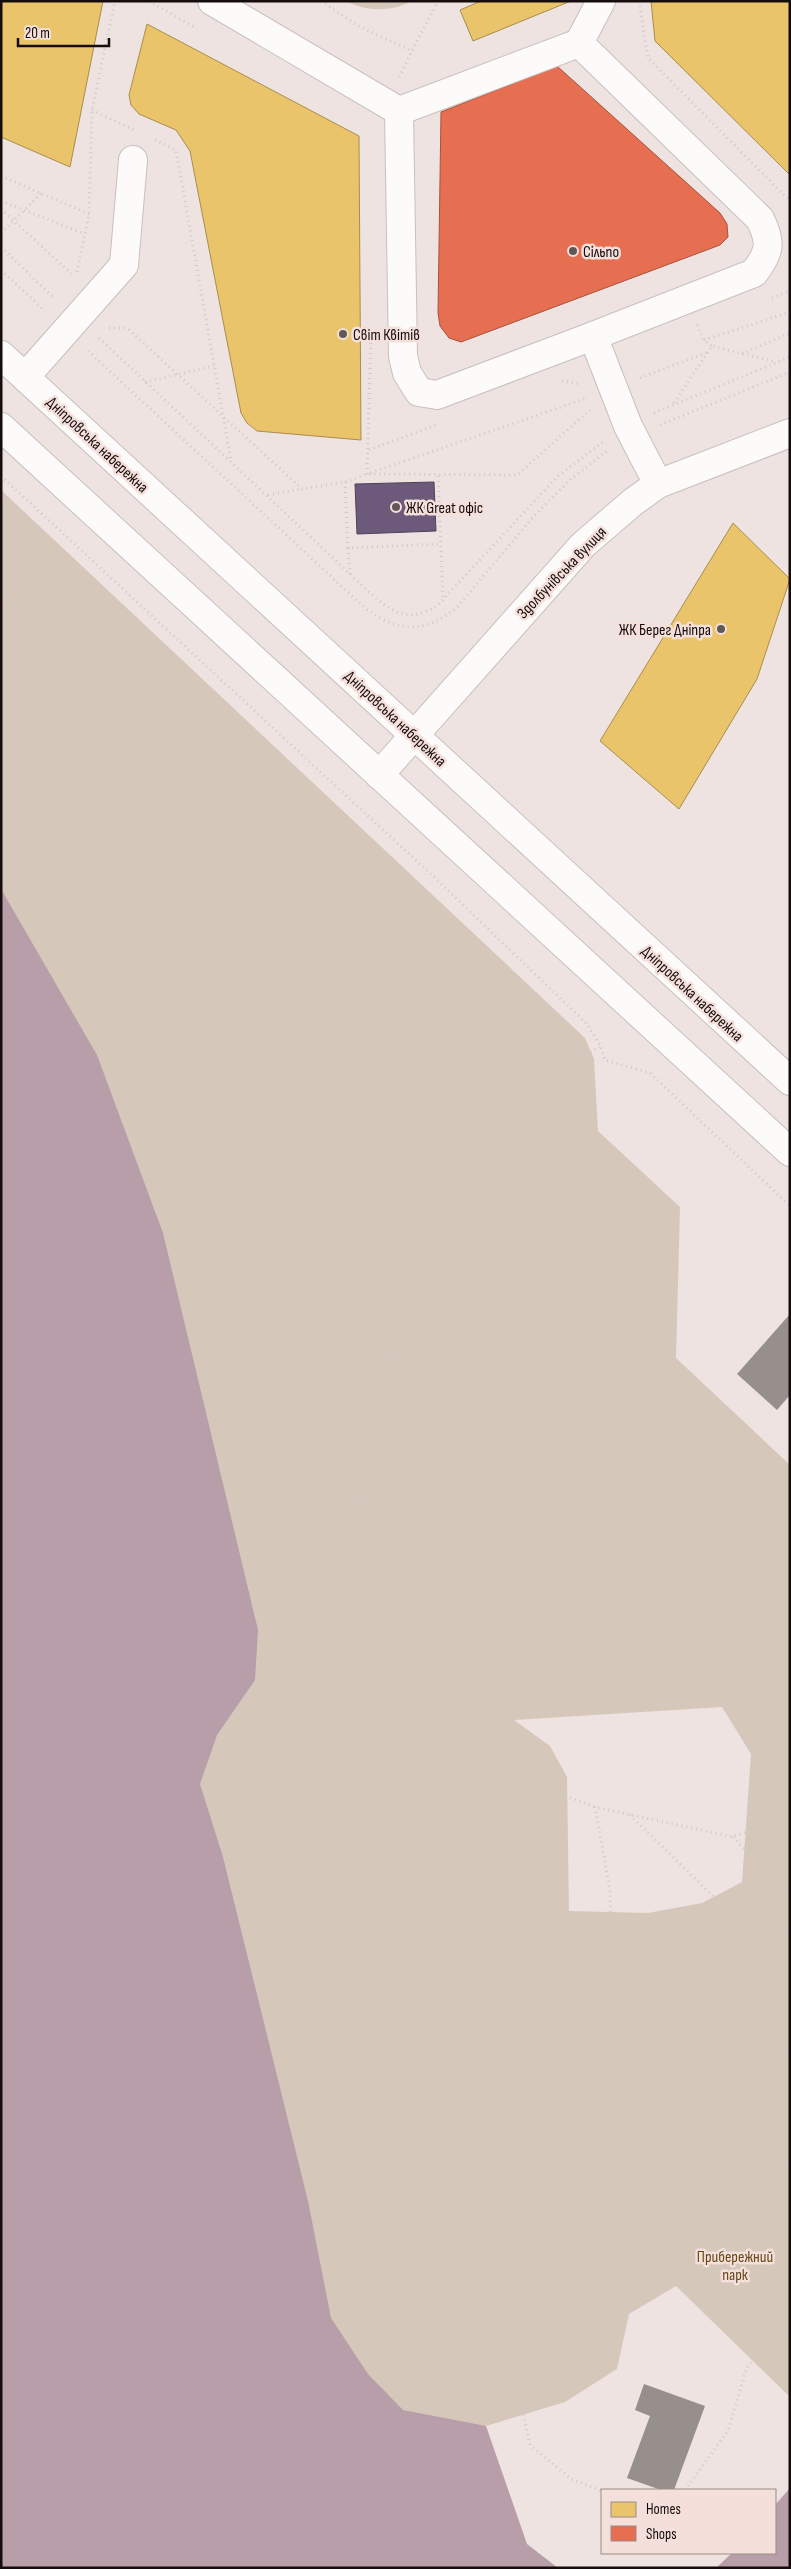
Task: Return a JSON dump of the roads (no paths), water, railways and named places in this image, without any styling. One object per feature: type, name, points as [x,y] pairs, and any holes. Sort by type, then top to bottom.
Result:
[{"type":"main road","points":[[212,1],[399,111]]},
{"type":"main road","points":[[399,111],[579,43],[601,1]]},
{"type":"main road","points":[[399,111],[403,356],[407,373],[419,392],[437,395],[754,273],[764,260],[769,247],[767,232],[760,219],[579,43]]},
{"type":"main road","points":[[25,377],[124,265],[133,160]]},
{"type":"main road","points":[[593,336],[630,431],[658,484]]},
{"type":"main road","name":"Дніпровська набережна","points":[[1,355],[790,1081]]},
{"type":"main road","points":[[1,427],[790,1152]]},
{"type":"main road","name":"Здолбунівська вулиця","points":[[379,775],[583,545],[658,484],[790,433]]},
{"type":"place","name":"Сільпо","points":[[573,251]]},
{"type":"place","name":"Світ Квітів","points":[[343,334]]},
{"type":"place","name":"ЖК Great офіс","points":[[396,507]]},
{"type":"place","name":"ЖК Берег Дніпра","points":[[721,629]]},
{"type":"park label","name":"Прибережний парк","points":[[735,2265]]}]
